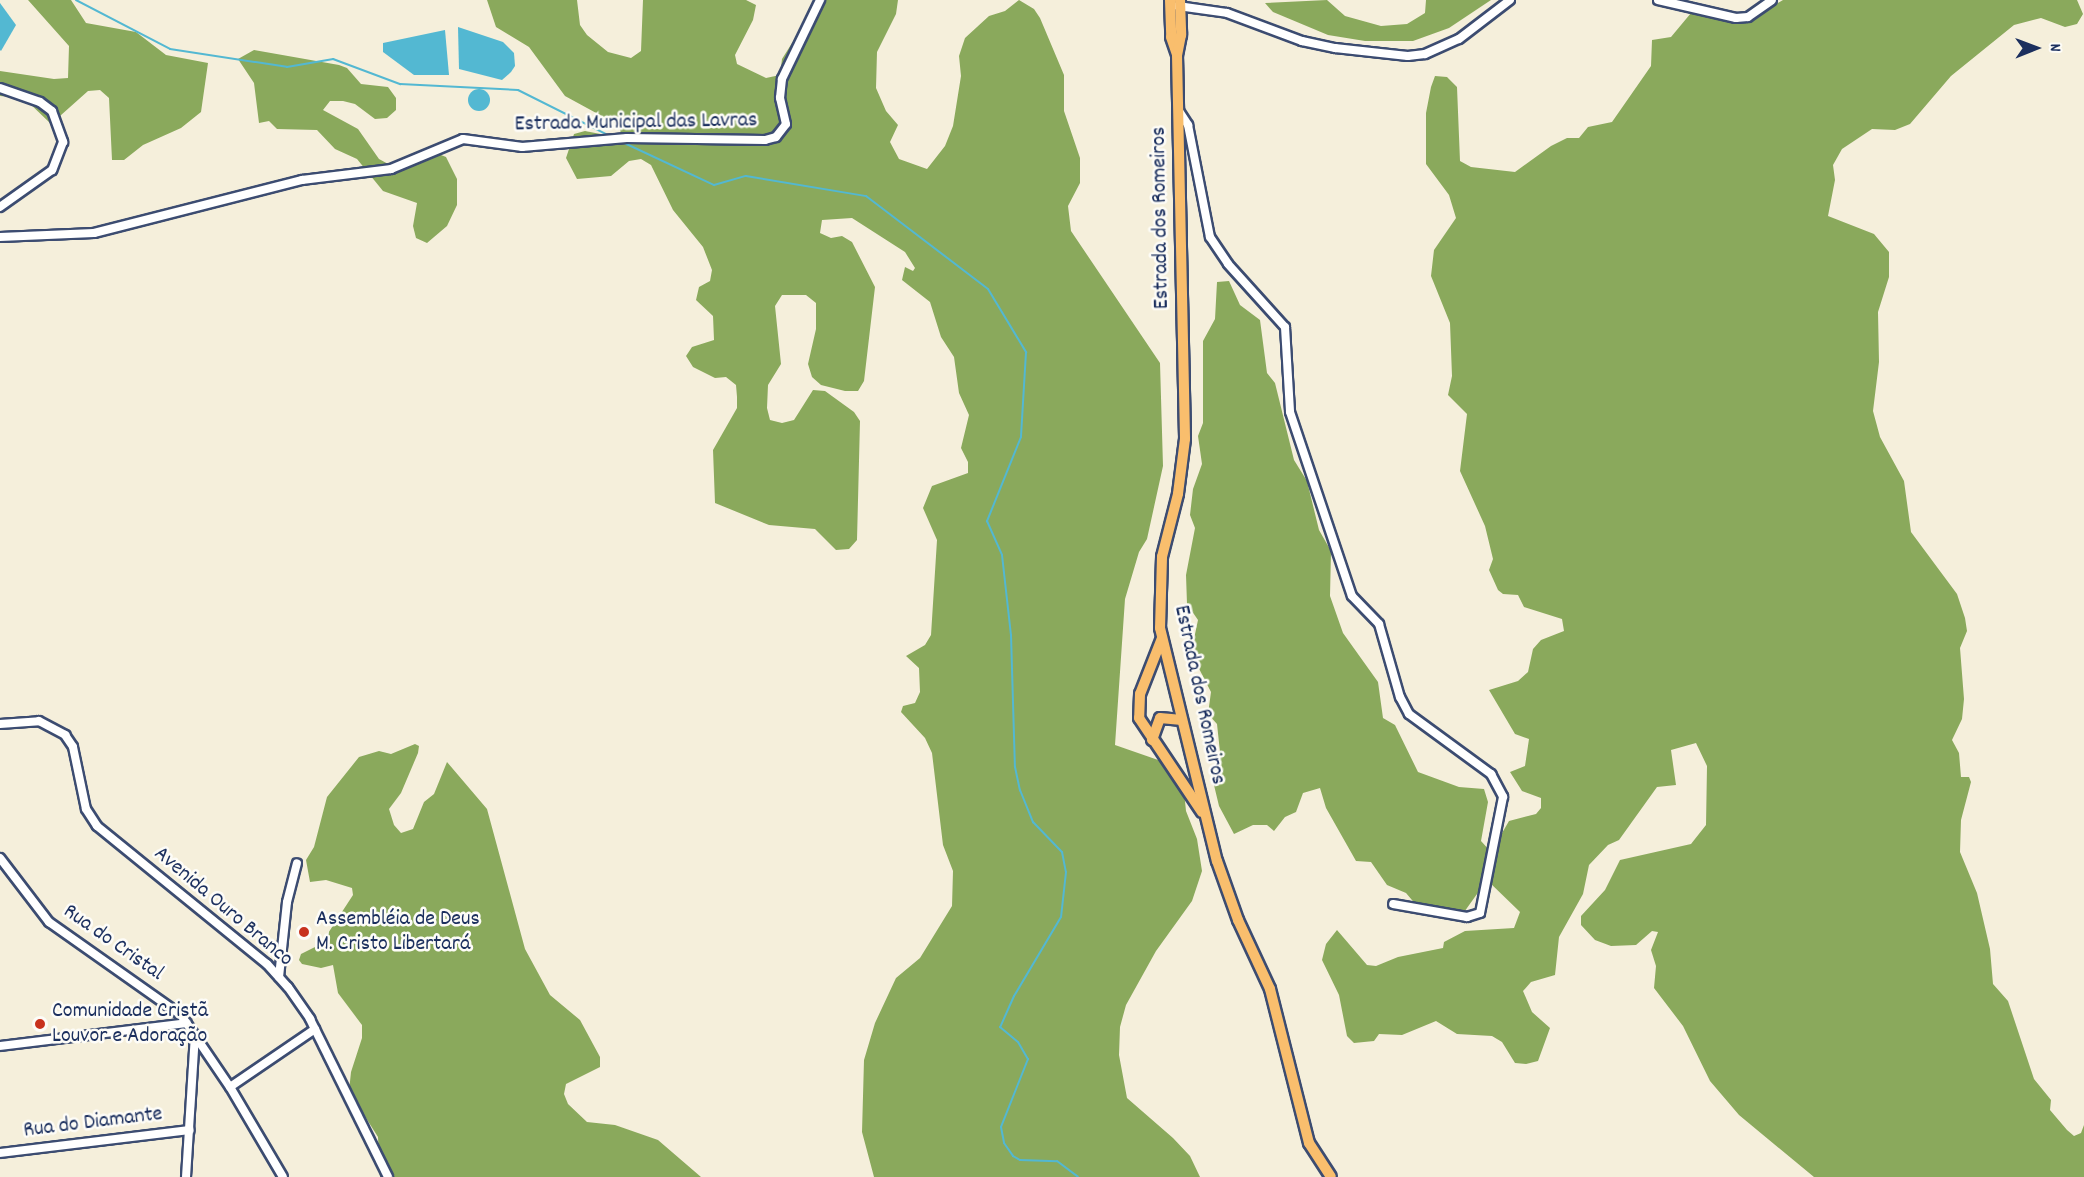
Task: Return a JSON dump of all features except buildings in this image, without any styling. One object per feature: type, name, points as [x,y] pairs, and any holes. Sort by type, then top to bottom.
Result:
[{"type":"main road","name":"Estrada dos Romeiros","points":[[1175,3],[1181,35],[1177,55],[1185,440],[1178,494],[1162,556],[1159,605],[1162,637],[1205,818],[1228,896],[1270,988],[1309,1143],[1331,1177]]},
{"type":"main road","points":[[1162,637],[1139,706],[1143,728],[1205,818]]},
{"type":"main road","points":[[1152,740],[1160,718],[1182,720]]},
{"type":"street","name":"Estrada Municipal das Lavras","points":[[0,237],[94,233],[302,180],[398,167],[463,139],[522,147],[627,138],[765,140],[776,137],[786,124],[780,98],[782,79],[820,0]]},
{"type":"street","points":[[1175,3],[1227,13],[1302,41],[1335,48],[1408,56],[1425,54],[1460,39],[1510,0]]},
{"type":"street","points":[[1658,0],[1736,18],[1748,16],[1772,0]]},
{"type":"street","points":[[0,88],[40,102],[52,111],[63,142],[52,170],[0,207]]},
{"type":"street","points":[[1178,110],[1188,126],[1210,237],[1228,264],[1286,327],[1290,412],[1352,596],[1379,624],[1400,697],[1409,714],[1491,774],[1503,797],[1480,913],[1467,917],[1393,904]]},
{"type":"street","name":"Avenida Ouro Branco","points":[[0,724],[39,721],[65,735],[73,747],[86,809],[97,826],[279,977],[315,1029],[388,1177]]},
{"type":"street","name":"Rua do Cristal","points":[[0,858],[49,922],[167,1002],[187,1023],[230,1087],[283,1177]]},
{"type":"street","points":[[279,977],[288,902],[297,863]]},
{"type":"street","points":[[0,1046],[187,1023]]},
{"type":"street","points":[[230,1087],[315,1029]]},
{"type":"street","points":[[186,1177],[195,1035]]},
{"type":"street","name":"Rua do Diamante","points":[[0,1153],[190,1130]]},
{"type":"green space","points":[[28,0],[71,0],[86,23],[136,32],[166,55],[208,63],[201,112],[181,128],[143,145],[124,160],[112,160],[109,98],[100,90],[88,91],[51,124],[24,98],[0,96],[0,71],[54,79],[68,78],[69,46]]},
{"type":"green space","points":[[487,0],[577,0],[580,25],[587,35],[608,52],[631,58],[641,51],[643,0],[746,0],[756,5],[753,20],[735,55],[737,64],[766,78],[780,75],[782,59],[819,0],[898,0],[896,14],[877,52],[876,88],[886,111],[898,125],[890,142],[899,159],[927,169],[945,146],[953,126],[961,76],[959,56],[965,38],[989,16],[1005,11],[1019,0],[1034,9],[1040,18],[1064,75],[1064,111],[1080,158],[1080,183],[1068,206],[1071,231],[1160,363],[1163,466],[1147,539],[1139,552],[1125,599],[1115,745],[1161,761],[1183,782],[1186,811],[1197,839],[1202,871],[1192,901],[1156,951],[1126,1005],[1120,1027],[1119,1055],[1127,1098],[1190,1156],[1200,1177],[874,1177],[862,1132],[864,1060],[875,1023],[896,978],[920,958],[952,906],[953,871],[943,845],[932,753],[925,738],[901,712],[903,706],[915,703],[920,692],[919,668],[906,656],[925,645],[931,635],[937,540],[923,508],[932,486],[968,473],[968,462],[961,448],[969,415],[959,393],[954,357],[941,337],[930,302],[902,280],[905,267],[913,271],[915,268],[905,252],[852,218],[822,220],[820,233],[831,238],[842,236],[852,242],[875,287],[864,381],[858,391],[845,391],[821,385],[812,377],[808,364],[816,329],[816,303],[806,295],[782,295],[775,306],[781,364],[768,385],[767,408],[770,420],[782,423],[794,420],[813,390],[825,391],[854,412],[860,421],[857,540],[849,549],[836,550],[815,529],[769,525],[715,503],[713,450],[737,408],[737,397],[736,385],[726,377],[715,378],[693,367],[686,356],[692,347],[714,340],[713,316],[696,300],[699,287],[710,281],[712,270],[703,247],[673,210],[651,165],[641,159],[629,161],[611,176],[577,179],[566,158],[574,134],[585,131],[621,138],[620,126],[565,96],[529,47],[496,27]]},
{"type":"green space","points":[[1327,0],[1345,16],[1381,26],[1407,24],[1425,13],[1426,0],[1491,0],[1449,28],[1413,41],[1365,41],[1328,35],[1273,12],[1265,3]]},
{"type":"green space","points":[[1783,0],[2077,0],[2083,14],[2077,24],[2065,27],[2041,18],[2014,25],[1951,76],[1910,124],[1895,130],[1872,129],[1842,149],[1833,165],[1835,180],[1828,216],[1874,234],[1889,252],[1889,277],[1878,312],[1879,362],[1873,411],[1880,437],[1904,481],[1911,532],[1957,594],[1965,618],[1967,631],[1960,648],[1964,699],[1962,719],[1952,740],[1959,753],[1961,777],[1969,777],[1971,782],[1961,820],[1960,852],[1977,893],[1990,949],[1993,984],[2008,1001],[2034,1079],[2051,1100],[2050,1110],[2067,1130],[2074,1136],[2081,1133],[2084,1125],[2084,1177],[1814,1177],[1739,1115],[1710,1081],[1683,1026],[1654,988],[1656,966],[1651,950],[1658,932],[1652,931],[1636,945],[1611,946],[1595,940],[1581,925],[1581,916],[1605,890],[1620,860],[1691,844],[1706,825],[1707,766],[1696,743],[1671,750],[1676,785],[1657,787],[1619,840],[1608,845],[1589,865],[1583,894],[1559,937],[1555,975],[1531,982],[1523,991],[1532,1012],[1550,1028],[1538,1061],[1526,1064],[1515,1063],[1502,1042],[1492,1036],[1457,1034],[1436,1021],[1402,1035],[1379,1034],[1374,1041],[1354,1043],[1347,1036],[1339,995],[1322,960],[1326,944],[1337,930],[1367,965],[1376,966],[1398,957],[1443,948],[1444,942],[1465,931],[1514,928],[1520,912],[1487,880],[1462,915],[1450,919],[1438,917],[1417,906],[1406,893],[1387,885],[1371,862],[1356,861],[1326,808],[1320,788],[1303,793],[1296,812],[1285,817],[1274,831],[1267,825],[1253,825],[1234,834],[1219,806],[1213,781],[1220,752],[1217,724],[1208,714],[1211,692],[1191,653],[1198,620],[1187,604],[1186,575],[1195,528],[1190,515],[1193,489],[1202,464],[1198,436],[1203,423],[1203,341],[1215,319],[1217,282],[1229,281],[1240,305],[1260,320],[1267,373],[1275,383],[1294,460],[1307,481],[1319,530],[1331,551],[1330,596],[1343,633],[1378,682],[1383,718],[1395,725],[1418,772],[1459,787],[1484,789],[1488,802],[1481,841],[1491,852],[1509,821],[1536,814],[1541,808],[1541,798],[1522,791],[1510,772],[1525,766],[1529,739],[1515,734],[1489,690],[1518,681],[1528,672],[1533,649],[1541,640],[1564,631],[1562,619],[1524,607],[1518,595],[1503,594],[1498,590],[1489,570],[1493,559],[1485,526],[1460,471],[1467,414],[1448,395],[1452,376],[1450,323],[1431,276],[1434,250],[1456,218],[1449,195],[1426,164],[1426,113],[1431,87],[1435,76],[1447,77],[1457,87],[1460,161],[1471,167],[1515,172],[1551,146],[1567,138],[1579,138],[1588,127],[1612,122],[1651,66],[1652,40],[1671,37],[1691,13],[1744,23]]},
{"type":"green space","points":[[254,50],[339,65],[347,68],[361,84],[388,87],[396,98],[396,110],[387,118],[375,119],[355,104],[343,101],[330,101],[323,110],[358,129],[379,159],[390,165],[402,165],[436,153],[446,157],[457,179],[457,205],[447,226],[427,243],[416,238],[413,226],[417,203],[383,191],[357,159],[335,149],[317,130],[277,129],[269,121],[259,123],[254,83],[238,59]]},
{"type":"green space","points":[[415,744],[419,746],[418,753],[401,793],[389,809],[394,825],[401,833],[413,829],[424,802],[434,794],[447,762],[487,809],[525,949],[550,995],[580,1020],[600,1057],[600,1067],[566,1084],[564,1094],[568,1104],[587,1122],[615,1125],[658,1140],[701,1177],[380,1177],[378,1137],[349,1091],[351,1072],[362,1038],[362,1025],[338,993],[333,965],[321,968],[302,964],[299,960],[301,954],[321,944],[353,895],[352,888],[326,880],[310,882],[306,860],[314,847],[327,797],[359,757],[379,751],[391,754]]},
{"type":"water","points":[[0,3],[16,25],[1,51],[0,50]]},
{"type":"water","points":[[458,27],[503,42],[514,53],[515,66],[511,72],[502,80],[459,69]]},
{"type":"water","points":[[445,30],[449,75],[414,75],[383,52],[383,43]]},
{"type":"water","points":[[479,89],[487,92],[490,100],[487,108],[479,111],[471,108],[468,100],[471,92]]},
{"type":"waterway","points":[[76,0],[170,49],[287,67],[333,59],[400,84],[518,90],[610,136]]},
{"type":"waterway","points":[[620,141],[714,185],[746,176],[866,196],[988,289],[1026,352],[1021,437],[987,521],[1002,555],[1011,635],[1015,767],[1020,790],[1033,822],[1062,852],[1066,872],[1061,917],[1014,996],[1000,1027],[1018,1042],[1028,1059],[1001,1127],[1004,1143],[1013,1156],[1020,1160],[1057,1161],[1078,1177]]},
{"type":"place","name":"Assembléia de Deus M. Cristo Libertará","points":[[304,932]]},
{"type":"place","name":"Comunidade Cristã Louvor e Adoração","points":[[40,1024]]}]
